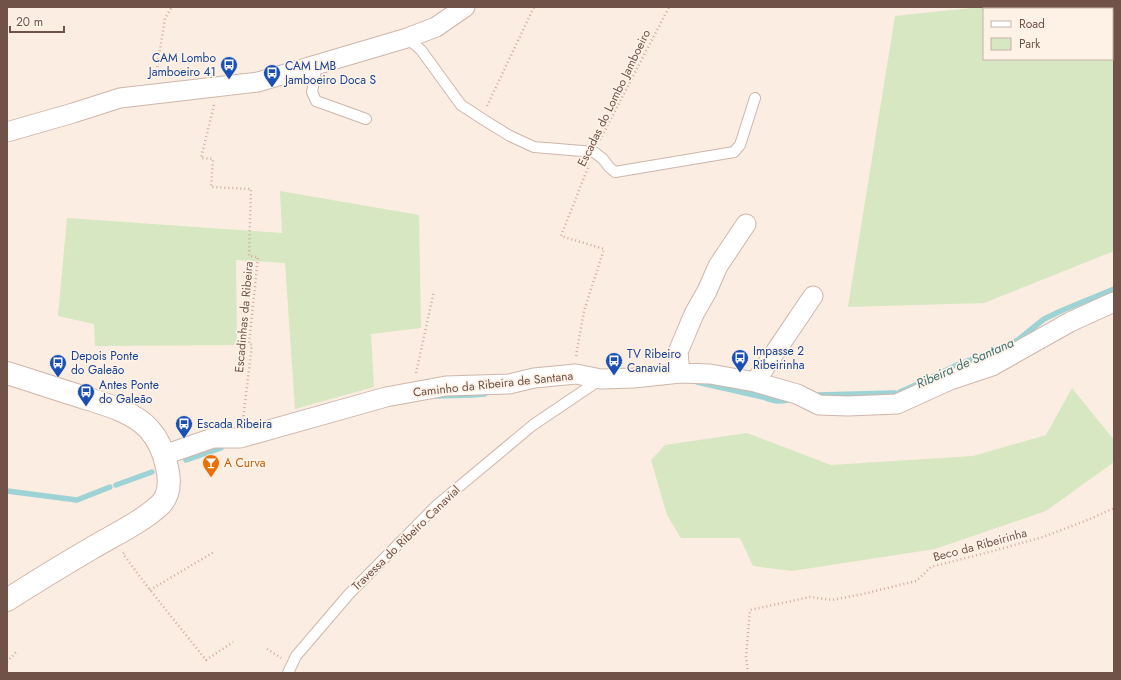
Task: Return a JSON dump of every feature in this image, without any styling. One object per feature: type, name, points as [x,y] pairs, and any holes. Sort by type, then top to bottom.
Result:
[{"type":"main road","points":[[7,373],[105,404],[139,420],[156,438],[167,465],[169,487],[161,503],[144,517],[60,566],[7,600]]},
{"type":"street","points":[[7,132],[120,98],[258,82],[407,38],[436,27],[465,7]]},
{"type":"street","points":[[680,372],[678,352],[694,314],[707,291],[718,266],[746,224]]},
{"type":"street","points":[[755,382],[813,296]]},
{"type":"street","name":"Caminho da Ribeira de Santana","points":[[167,465],[213,438],[240,438],[386,397],[446,386],[509,384],[534,378],[572,374],[601,379],[634,378],[680,372],[710,374],[755,382],[797,394],[819,405],[848,406],[897,404],[950,380],[992,366],[1070,322],[1114,302]]},
{"type":"lane","points":[[407,38],[421,50],[461,104],[510,136],[534,148],[594,152],[603,159],[609,168],[615,172],[734,152],[740,145],[755,98]]},
{"type":"lane","points":[[317,64],[312,92],[316,101],[366,119]]},
{"type":"lane","name":"Travessa do Ribeiro Canavial","points":[[288,673],[296,656],[348,594],[437,506],[533,425],[601,379]]},
{"type":"path","points":[[153,93],[165,18],[172,7]]},
{"type":"path","points":[[481,117],[534,7]]},
{"type":"path","name":"Escadas do Lombo Jamboeiro","points":[[572,374],[584,311],[604,249],[561,236],[594,152],[669,7]]},
{"type":"path","name":"Escadinhas da Ribeira","points":[[215,87],[216,96],[201,158],[213,159],[211,187],[251,189],[249,256],[258,257],[249,344],[252,345],[240,438]]},
{"type":"path","points":[[411,393],[434,291]]},
{"type":"path","name":"Beco da Ribeirinha","points":[[748,673],[746,657],[750,610],[810,596],[832,600],[916,581],[931,567],[994,552],[1043,537],[1114,508]]},
{"type":"path","points":[[128,527],[136,539],[123,554],[206,660],[233,642]]},
{"type":"path","points":[[150,590],[214,552]]},
{"type":"path","points":[[7,662],[16,652]]},
{"type":"green space","points":[[981,7],[1114,7],[1114,251],[984,303],[848,307],[895,16]]},
{"type":"green space","points":[[280,191],[419,215],[421,328],[371,334],[374,387],[295,409],[285,263],[236,260],[237,345],[95,346],[94,324],[58,316],[67,218],[282,233]]},
{"type":"green space","points":[[1072,388],[1114,440],[1114,462],[1046,511],[935,549],[792,571],[753,566],[740,538],[681,538],[667,515],[651,460],[665,445],[747,433],[831,465],[973,456],[1046,435]]},
{"type":"waterway","name":"Ribeira de Santana","points":[[900,392],[959,364],[995,351],[1018,340],[1044,319],[1114,289]]},
{"type":"waterway","name":"Ribeira de Santana","points":[[697,382],[772,400],[788,400]]},
{"type":"waterway","name":"Ribeira de Santana","points":[[817,395],[895,393]]},
{"type":"waterway","name":"Ribeira de Santana","points":[[436,396],[485,394]]},
{"type":"waterway","name":"Ribeira de Santana","points":[[186,460],[221,448]]},
{"type":"waterway","name":"Ribeira de Santana","points":[[116,485],[152,472]]},
{"type":"waterway","name":"Ribeira de Santana","points":[[7,491],[77,500],[110,487]]},
{"type":"place","name":"CAM Lombo Jamboeiro 41","points":[[229,80]]},
{"type":"place","name":"CAM LMB Jamboeiro Doca S","points":[[272,88]]},
{"type":"place","name":"Impasse 2 Ribeirinha","points":[[740,373]]},
{"type":"place","name":"TV Ribeiro Canavial","points":[[614,376]]},
{"type":"place","name":"Depois Ponte do Galeão","points":[[58,378]]},
{"type":"place","name":"Antes Ponte do Galeão","points":[[86,407]]},
{"type":"place","name":"Escada Ribeira","points":[[184,439]]},
{"type":"place","name":"A Curva","points":[[211,478]]}]
